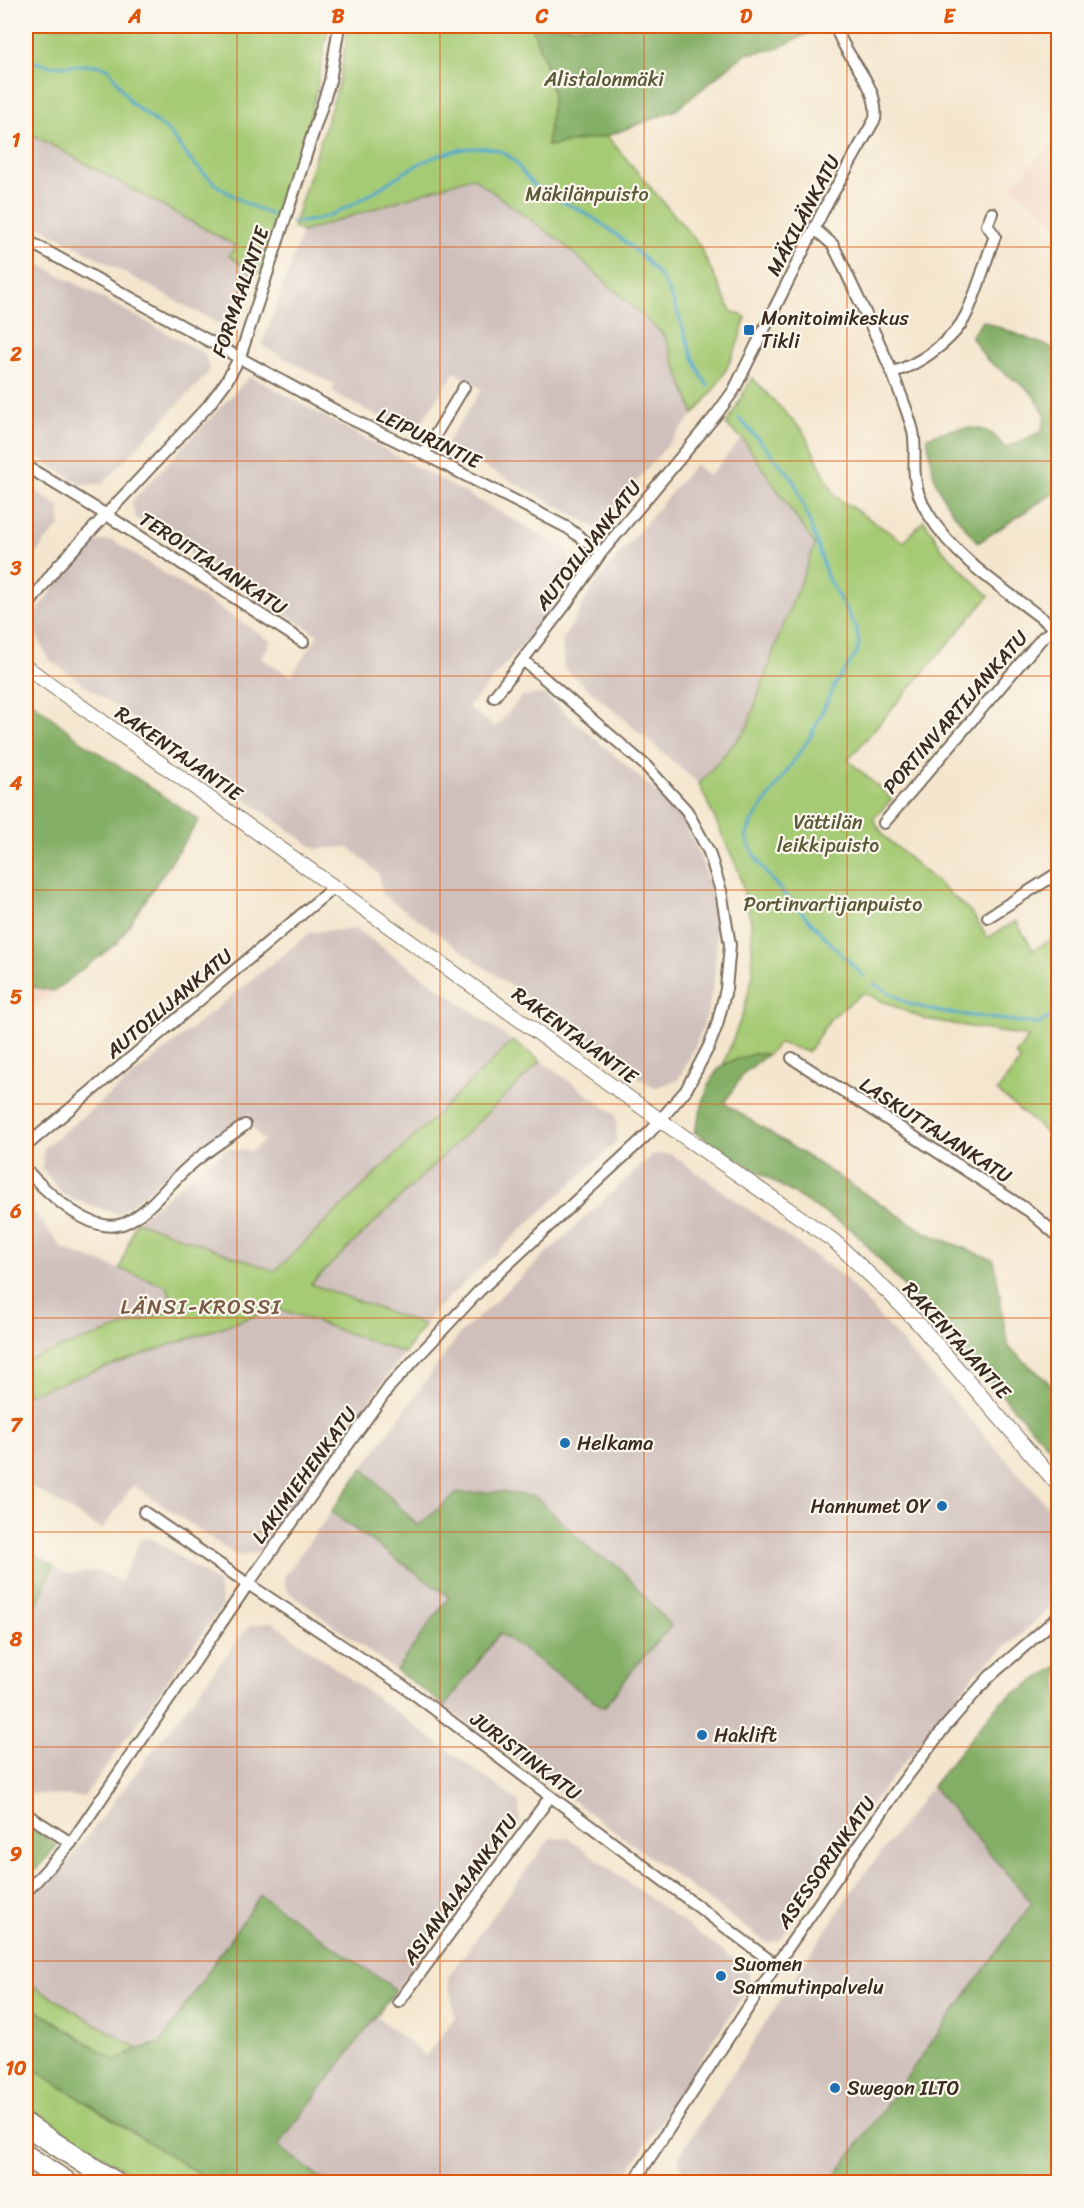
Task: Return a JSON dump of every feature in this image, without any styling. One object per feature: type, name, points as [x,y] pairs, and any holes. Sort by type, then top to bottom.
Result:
[{"type":"highway","points":[[26,2125],[114,2182]]},
{"type":"highway","points":[[26,2156],[66,2182]]},
{"type":"street","name":"FORMAALINTIE","points":[[26,608],[56,568],[208,406],[226,382],[240,357],[330,81],[339,26]]},
{"type":"street","name":"MÄKILÄNKATU","points":[[714,418],[739,380],[767,320],[875,119],[877,108],[872,93],[846,51],[836,26]]},
{"type":"street","points":[[891,372],[914,364],[936,349],[966,316],[995,236],[987,225],[992,213]]},
{"type":"street","points":[[815,229],[833,245],[891,372],[912,428],[916,450],[914,475],[916,487],[930,516],[960,555],[1058,629]]},
{"type":"street","name":"LEIPURINTIE","points":[[26,240],[347,417],[567,528],[601,553]]},
{"type":"street","points":[[424,454],[464,387]]},
{"type":"street","name":"AUTOILIJANKATU","points":[[494,697],[566,604],[601,553],[714,418]]},
{"type":"street","name":"TEROITTAJANKATU","points":[[26,466],[105,514],[303,642]]},
{"type":"street","name":"PORTINVARTIJANKATU","points":[[884,823],[1043,637],[1058,629]]},
{"type":"street","name":"LAKIMIEHENKATU","points":[[26,1893],[70,1843],[248,1584],[390,1386],[480,1290],[650,1132],[692,1080],[709,1046],[719,1018],[729,969],[730,945],[722,891],[710,852],[687,811],[646,766],[523,660]]},
{"type":"street","name":"RAKENTAJANTIE","points":[[26,667],[660,1120],[814,1227],[847,1253],[918,1323],[1059,1485]]},
{"type":"street","points":[[988,917],[1059,873]]},
{"type":"street","name":"AUTOILIJANKATU","points":[[26,1146],[334,887]]},
{"type":"street","name":"LASKUTTAJANKATU","points":[[792,1058],[1029,1211],[1059,1236]]},
{"type":"street","points":[[26,1170],[49,1194],[70,1210],[101,1224],[127,1223],[137,1217],[188,1167],[245,1125]]},
{"type":"street","name":"JURISTINKATU","points":[[144,1512],[248,1584],[402,1685],[776,1965]]},
{"type":"street","name":"ASESSORINKATU","points":[[634,2182],[776,1965],[902,1783],[945,1727],[989,1677],[1059,1617]]},
{"type":"street","name":"ASIANAJAJANKATU","points":[[399,2002],[550,1797]]},
{"type":"street","points":[[26,1814],[70,1843]]},
{"type":"shaded area","points":[[26,131],[236,246],[230,255],[253,274],[238,317],[217,323],[26,219]]},
{"type":"shaded area","points":[[1058,137],[1058,223],[1010,187]]},
{"type":"shaded area","points":[[472,177],[560,241],[664,335],[694,414],[597,528],[445,445],[482,389],[455,372],[419,426],[404,430],[332,392],[335,385],[262,346],[302,232]]},
{"type":"shaded area","points":[[26,257],[204,353],[210,371],[102,484],[81,485],[26,449]]},
{"type":"shaded area","points":[[250,376],[566,548],[572,568],[541,623],[468,708],[496,727],[522,696],[543,694],[677,809],[701,859],[711,892],[717,945],[714,980],[707,1015],[695,1047],[678,1080],[654,1088],[382,894],[379,874],[349,847],[316,849],[48,659],[30,621],[70,565],[91,542],[112,540],[271,641],[261,658],[291,676],[318,635],[135,517],[132,501]]},
{"type":"shaded area","points":[[742,438],[815,545],[777,641],[747,728],[699,784],[564,668],[562,641],[595,584],[695,464],[709,476]]},
{"type":"shaded area","points":[[26,485],[60,507],[60,526],[43,544],[26,569]]},
{"type":"shaded area","points":[[356,929],[513,1041],[275,1271],[136,1221],[227,1148],[251,1151],[264,1141],[243,1115],[118,1215],[63,1195],[42,1168],[44,1148],[311,932]]},
{"type":"shaded area","points":[[26,986],[54,991],[26,1012]]},
{"type":"shaded area","points":[[541,1061],[616,1115],[617,1141],[433,1312],[424,1325],[310,1285]]},
{"type":"shaded area","points":[[653,1154],[671,1154],[844,1277],[1058,1518],[1058,1601],[975,1674],[856,1823],[780,1940],[767,1943],[287,1591],[284,1577],[459,1335]]},
{"type":"shaded area","points":[[26,1202],[63,1249],[167,1286],[175,1309],[26,1360]]},
{"type":"shaded area","points":[[277,1308],[404,1353],[261,1552],[237,1556],[133,1485],[102,1530],[26,1483],[26,1395]]},
{"type":"shaded area","points":[[151,1538],[218,1583],[222,1606],[84,1797],[26,1793],[26,1628],[54,1566],[67,1574],[97,1571],[121,1581],[141,1539]]},
{"type":"shaded area","points":[[272,1622],[519,1802],[520,1822],[376,2016],[426,2056],[455,2017],[448,1977],[550,1838],[567,1837],[748,1970],[750,1985],[621,2182],[326,2182],[192,2083],[138,2049],[35,1987],[26,1995],[26,1901],[68,1861],[249,1626]]},
{"type":"shaded area","points":[[932,1786],[1033,1902],[831,2182],[684,2182],[679,2156],[850,1893]]},
{"type":"green space","points":[[26,26],[328,26],[303,150],[267,272],[253,274],[229,255],[236,246],[26,131]]},
{"type":"green space","name":"Mäkilänpuisto","points":[[348,26],[531,26],[545,62],[553,95],[547,146],[607,136],[698,243],[731,311],[746,317],[726,369],[694,414],[664,335],[560,241],[472,177],[302,232],[293,227],[339,83]]},
{"type":"green space","name":"Alistalonmäki","points":[[531,26],[814,26],[813,31],[776,49],[745,54],[676,110],[607,136],[547,146],[553,95],[545,62]]},
{"type":"green space","points":[[983,321],[1058,350],[1058,490],[978,543],[941,494],[934,475],[927,437],[951,430],[977,428],[992,434],[1005,448],[1041,432],[1046,415],[1031,392],[986,359],[971,336]]},
{"type":"green space","name":"Portinvartijanpuisto","points":[[752,378],[803,431],[835,496],[904,542],[924,520],[943,550],[989,596],[848,760],[892,799],[873,819],[885,837],[971,912],[988,938],[1016,921],[1033,950],[1058,936],[1058,1143],[997,1091],[1021,1060],[1015,1055],[1029,1037],[924,1019],[863,993],[830,1019],[808,1052],[779,1043],[767,1055],[757,1053],[723,1065],[744,1010],[753,974],[751,922],[739,872],[699,784],[747,728],[777,641],[815,545],[742,438],[726,425]]},
{"type":"green space","points":[[26,697],[81,741],[199,820],[117,943],[54,991],[26,986]]},
{"type":"green space","points":[[513,1041],[541,1061],[311,1284],[424,1325],[404,1353],[277,1308],[26,1395],[26,1360],[175,1309],[167,1286],[120,1269],[136,1221],[275,1271]]},
{"type":"green space","points":[[757,1053],[767,1055],[744,1073],[724,1103],[926,1233],[994,1260],[1008,1347],[1058,1390],[1058,1457],[854,1231],[694,1132],[705,1095],[719,1069],[729,1062]]},
{"type":"green space","points":[[363,1468],[418,1526],[457,1493],[503,1492],[536,1497],[596,1555],[617,1565],[671,1626],[634,1668],[604,1708],[500,1633],[445,1706],[396,1670],[449,1597],[331,1512]]},
{"type":"green space","points":[[33,1553],[54,1566],[26,1628],[26,1561]]},
{"type":"green space","points":[[1058,1666],[1058,2182],[831,2182],[1032,1903],[932,1786],[1000,1702]]},
{"type":"green space","points":[[26,1824],[57,1845],[40,1866],[26,1878]]},
{"type":"green space","points":[[260,1895],[396,1990],[278,2146],[326,2182],[211,2182],[26,2064],[26,2003],[116,2061],[138,2049],[160,2043]]},
{"type":"green space","points":[[35,1987],[138,2049],[116,2061],[26,2003],[26,1995]]},
{"type":"green space","points":[[26,2064],[211,2182],[144,2182],[26,2108]]},
{"type":"waterway","points":[[26,60],[51,66],[98,65],[109,69],[131,103],[168,131],[192,162],[219,187],[245,203],[272,215]]},
{"type":"waterway","points":[[292,222],[326,217],[360,200],[408,170],[441,155],[472,148],[502,152],[511,158],[539,189],[605,226],[626,242],[654,269],[668,290],[694,359],[708,386]]},
{"type":"waterway","points":[[739,418],[791,476],[798,490],[827,577],[856,627],[859,642],[857,653],[835,684],[811,736],[751,823],[746,837],[755,856],[773,882],[864,976]]},
{"type":"waterway","points":[[874,984],[910,1004],[940,1012],[1038,1024],[1058,1012]]},
{"type":"place","name":"Monitoimikeskus Tikli","points":[[749,330]]},
{"type":"place","name":"Helkama","points":[[565,1443]]},
{"type":"place","name":"Hannumet OY","points":[[942,1506]]},
{"type":"place","name":"Haklift","points":[[702,1735]]},
{"type":"place","name":"Suomen Sammutinpalvelu","points":[[721,1976]]},
{"type":"place","name":"Swegon ILTO","points":[[835,2088]]},
{"type":"district","name":"LÄNSI-KROSSI","points":[[201,1307]]},
{"type":"park label","name":"Vättilän leikkipuisto","points":[[828,834]]}]
